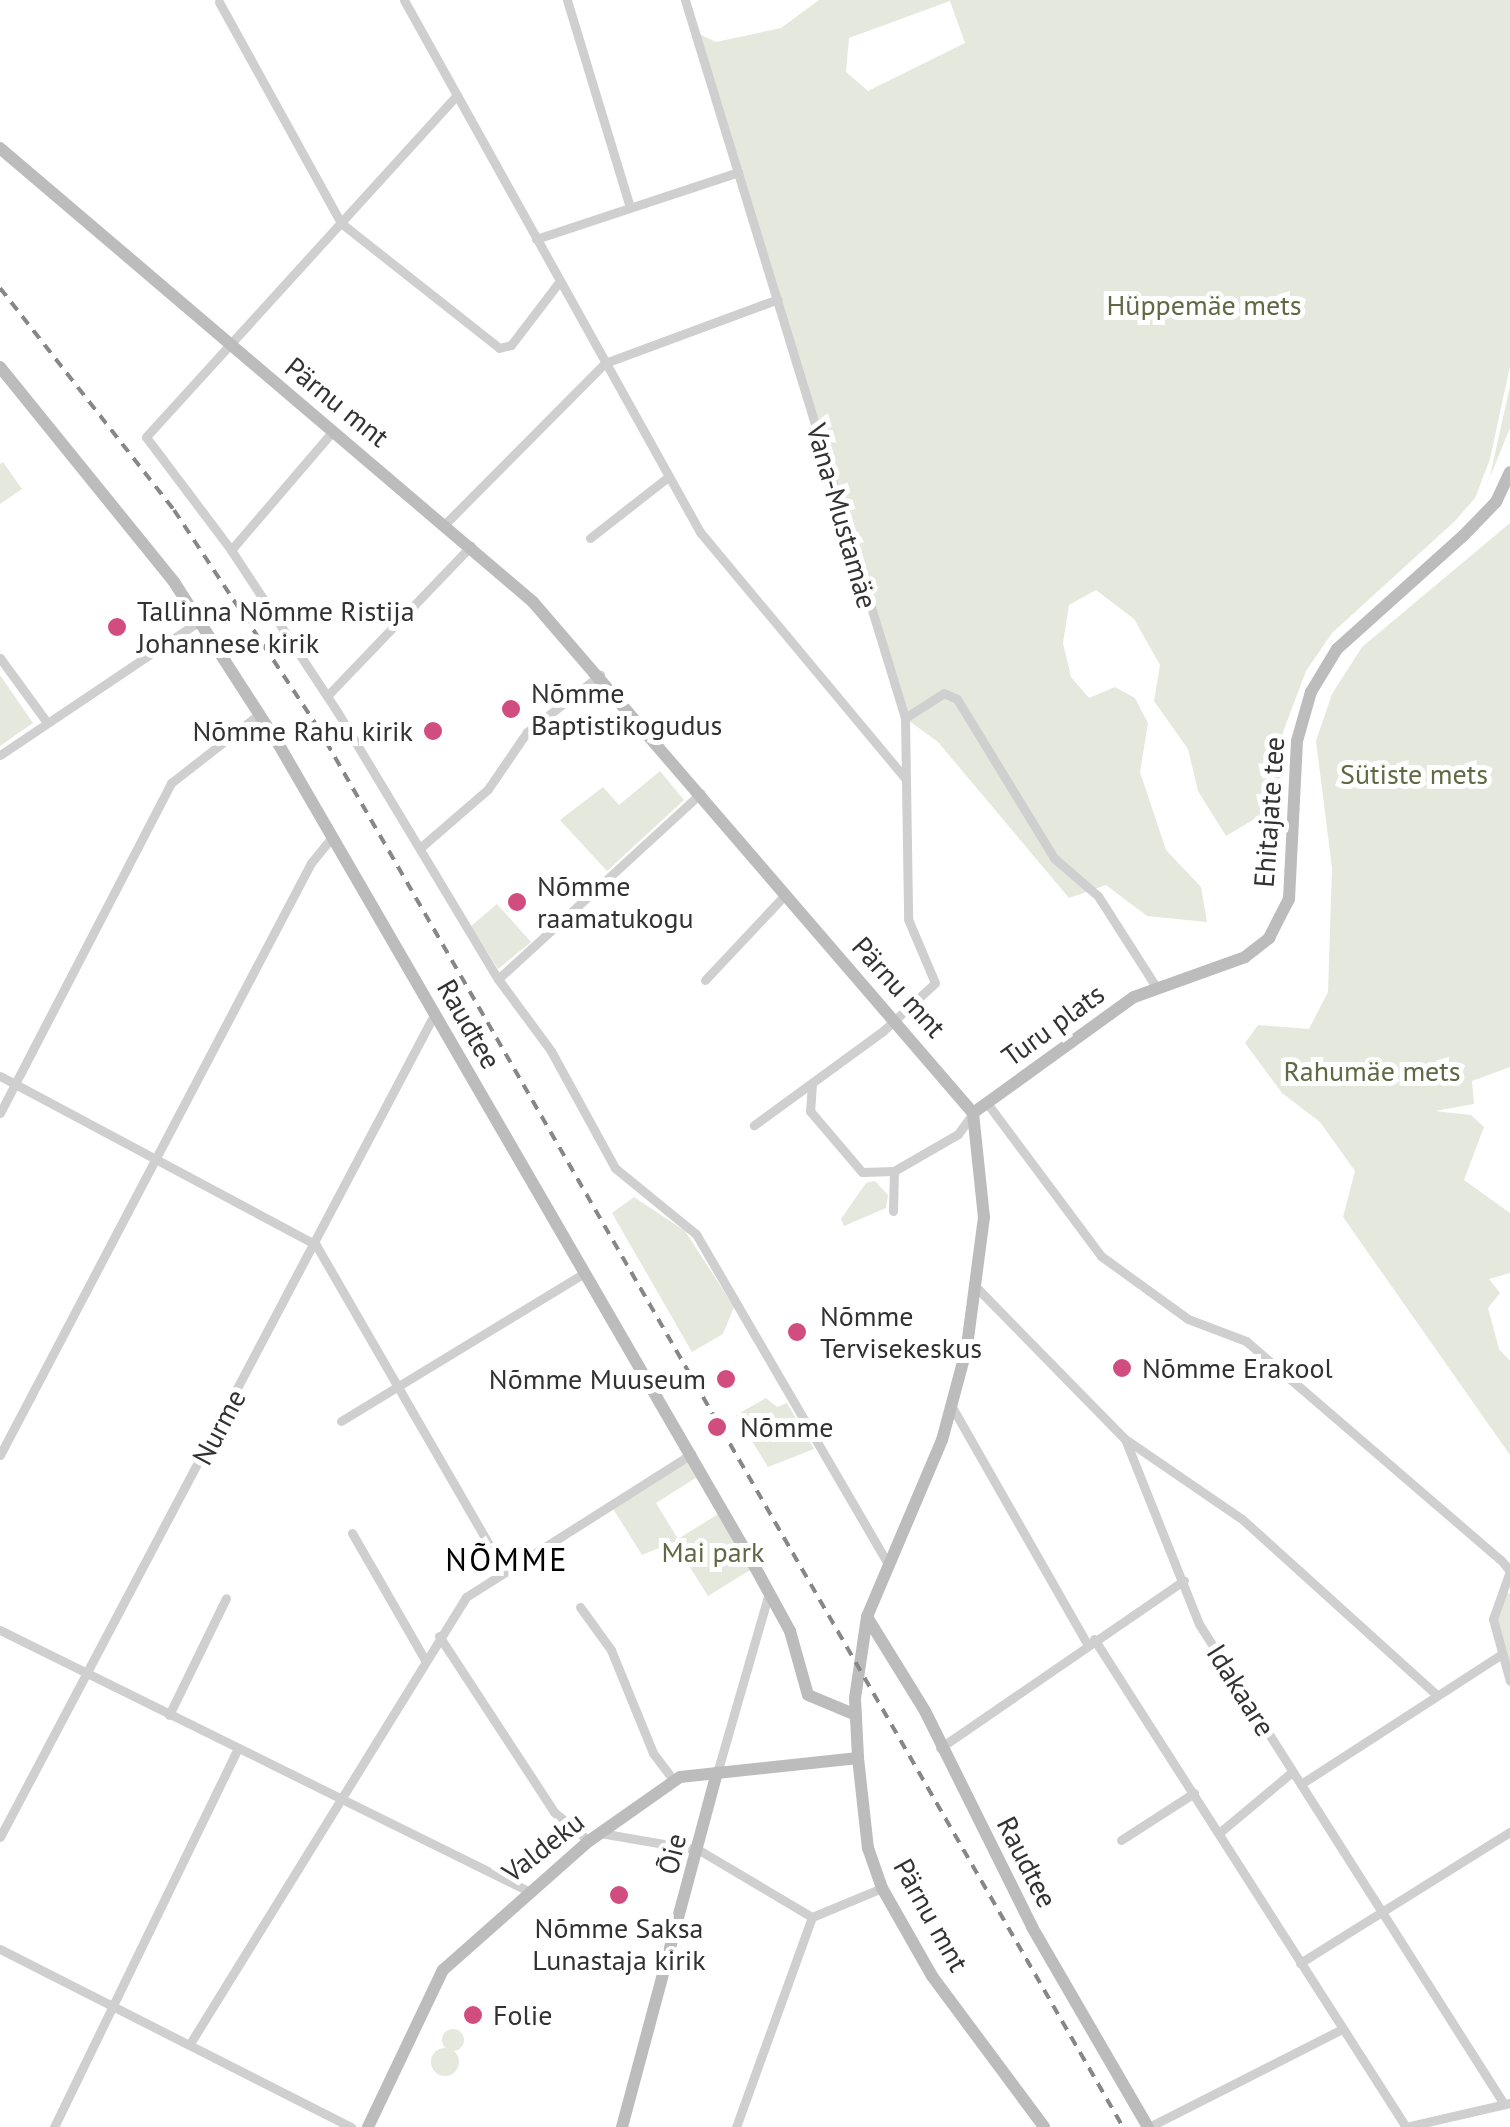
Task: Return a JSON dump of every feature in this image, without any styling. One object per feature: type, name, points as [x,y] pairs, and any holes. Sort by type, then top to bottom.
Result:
[{"type":"main road","name":"Pärnu mnt","points":[[0,148],[226,346],[472,544],[600,675],[784,896],[973,1113],[984,1217],[977,1288],[952,1407],[931,1471],[887,1562],[867,1617],[856,1715],[858,1758],[868,1848],[882,1888],[932,1976],[1044,2127]]},
{"type":"main road","name":"Raudtee","points":[[0,367],[174,582],[332,838],[690,1454],[797,1647],[808,1696],[856,1715]]},
{"type":"main road","name":"Ehitajate tee","points":[[1160,984],[1245,957],[1276,928],[1289,899],[1296,741],[1311,692],[1354,631],[1503,501],[1510,472]]},
{"type":"main road","name":"Turu plats","points":[[973,1113],[1160,984]]},
{"type":"main road","name":"Raudtee","points":[[867,1617],[940,1748],[1032,1928],[1149,2127]]},
{"type":"main road","name":"Valdeku","points":[[368,2127],[442,1970],[526,1890],[595,1837],[673,1780],[858,1758]]},
{"type":"main road","name":"Õie","points":[[622,2127],[717,1773]]},
{"type":"street","points":[[404,0],[700,532],[904,777]]},
{"type":"street","points":[[568,0],[630,208]]},
{"type":"street","name":"Vana-Mustamäe","points":[[685,0],[904,718],[908,919],[935,983],[894,1022]]},
{"type":"street","points":[[218,2],[341,223],[499,348],[511,346],[559,282]]},
{"type":"street","points":[[226,346],[457,95]]},
{"type":"street","points":[[536,239],[738,172]]},
{"type":"street","points":[[446,522],[604,363],[778,300]]},
{"type":"street","name":"Raudtee","points":[[226,346],[146,437],[231,550],[327,696],[498,978],[551,1051],[614,1168],[696,1234],[887,1562]]},
{"type":"street","points":[[231,550],[333,431]]},
{"type":"street","points":[[590,538],[668,477]]},
{"type":"street","points":[[327,696],[472,544]]},
{"type":"street","points":[[0,754],[198,622]]},
{"type":"street","points":[[0,658],[46,722]]},
{"type":"street","points":[[420,848],[488,789],[527,732],[600,675]]},
{"type":"street","points":[[904,718],[944,694],[957,699],[1054,858],[1098,896],[1160,984]]},
{"type":"street","points":[[0,1113],[171,783],[258,715]]},
{"type":"street","points":[[498,978],[700,793]]},
{"type":"street","points":[[0,1455],[311,863],[332,838]]},
{"type":"street","points":[[704,980],[784,896]]},
{"type":"street","name":"Nurme","points":[[0,1838],[316,1246],[434,1014]]},
{"type":"street","points":[[754,1125],[894,1022]]},
{"type":"street","points":[[0,1076],[316,1246],[504,1570]]},
{"type":"street","points":[[812,1084],[810,1111],[862,1172],[894,1171],[958,1134],[973,1113]]},
{"type":"street","points":[[987,1103],[1100,1256],[1188,1319],[1246,1341],[1510,1572],[1493,1619],[1510,1682]]},
{"type":"street","points":[[893,1210],[894,1171]]},
{"type":"street","points":[[341,1421],[584,1272]]},
{"type":"street","name":"Idakaare","points":[[977,1288],[1126,1439],[1198,1624],[1507,2103]]},
{"type":"street","points":[[952,1407],[1090,1642],[1194,1793],[1406,2127],[1507,2103]]},
{"type":"street","points":[[1126,1439],[1242,1519],[1437,1696]]},
{"type":"street","points":[[191,2042],[466,1597],[690,1454]]},
{"type":"street","points":[[352,1533],[426,1660]]},
{"type":"street","points":[[940,1748],[1184,1580]]},
{"type":"street","name":"Õie","points":[[717,1773],[769,1594]]},
{"type":"street","points":[[169,1716],[226,1598]]},
{"type":"street","points":[[580,1606],[611,1650],[654,1753],[673,1780]]},
{"type":"street","points":[[0,1630],[526,1890]]},
{"type":"street","points":[[440,1636],[554,1812],[595,1837],[699,1850],[812,1917]]},
{"type":"street","points":[[1300,1784],[1500,1656]]},
{"type":"street","points":[[54,2127],[238,1748]]},
{"type":"street","points":[[1220,1833],[1292,1772]]},
{"type":"street","points":[[1121,1840],[1194,1793]]},
{"type":"street","points":[[1300,1962],[1510,1832]]},
{"type":"street","points":[[736,2127],[812,1917],[882,1888]]},
{"type":"street","points":[[0,1950],[191,2042],[351,2127]]},
{"type":"street","points":[[1149,2127],[1342,2029]]},
{"type":"green space","name":"Hüppemäe mets","points":[[819,0],[1510,0],[1510,366],[1490,459],[1475,498],[1332,633],[1306,671],[1283,732],[1280,804],[1226,836],[1198,791],[1188,749],[1154,701],[1160,665],[1134,619],[1096,590],[1069,605],[1063,643],[1071,677],[1089,698],[1115,687],[1135,698],[1148,723],[1140,772],[1166,850],[1201,887],[1207,922],[1147,916],[1106,885],[1069,898],[938,742],[905,718],[695,32],[716,42],[781,28]],"holes":[[[950,1],[965,43],[868,91],[846,72],[849,38]]]},
{"type":"green space","points":[[1510,386],[1510,428],[1483,494],[1490,476]]},
{"type":"green space","points":[[3,462],[22,489],[0,504],[0,464]]},
{"type":"green space","points":[[1510,523],[1510,1067],[1472,1081],[1474,1104],[1435,1111],[1471,1115],[1484,1127],[1464,1180],[1510,1213],[1510,1273],[1489,1279],[1500,1293],[1488,1308],[1499,1349],[1510,1361],[1510,1455],[1343,1217],[1355,1171],[1320,1122],[1282,1093],[1245,1043],[1258,1025],[1309,1029],[1328,992],[1332,868],[1316,741],[1332,694],[1362,647]]},
{"type":"green space","points":[[0,675],[33,723],[0,746]]},
{"type":"green space","points":[[660,771],[684,800],[607,871],[560,820],[603,787],[619,805]]},
{"type":"green space","points":[[497,904],[531,942],[498,969],[471,926]]},
{"type":"green space","points":[[875,1181],[888,1195],[886,1208],[844,1226],[841,1219],[866,1183]]},
{"type":"green space","points":[[634,1197],[685,1231],[734,1307],[723,1334],[692,1352],[612,1213]]},
{"type":"green space","points":[[766,1398],[777,1407],[787,1403],[814,1449],[768,1467],[736,1415]]},
{"type":"green space","name":"Mai park","points":[[691,1454],[702,1474],[656,1503],[678,1539],[723,1511],[755,1567],[708,1596],[674,1542],[642,1555],[610,1504]]},
{"type":"green space","points":[[1502,1589],[1510,1594],[1510,1681],[1493,1619]]},
{"type":"green space","points":[[449,2029],[457,2029],[464,2040],[457,2051],[449,2051],[442,2044],[442,2036]]},
{"type":"green space","points":[[445,2048],[455,2052],[459,2062],[455,2072],[445,2076],[435,2072],[431,2062],[435,2052]]},
{"type":"railway","points":[[0,288],[174,510],[317,726],[1123,2127]]},
{"type":"place","name":"Tallinna Nõmme Ristija Johannese kirik","points":[[117,627]]},
{"type":"place","name":"Nõmme Baptistikogudus","points":[[511,709]]},
{"type":"place","name":"Nõmme Rahu kirik","points":[[433,731]]},
{"type":"place","name":"Nõmme raamatukogu","points":[[517,902]]},
{"type":"place","name":"Nõmme Tervisekeskus","points":[[797,1332]]},
{"type":"place","name":"Nõmme Erakool","points":[[1122,1368]]},
{"type":"place","name":"Nõmme Muuseum","points":[[726,1379]]},
{"type":"place","name":"Nõmme","points":[[717,1427]]},
{"type":"place","name":"Nõmme Saksa Lunastaja kirik","points":[[619,1895]]},
{"type":"place","name":"Folie","points":[[473,2015]]},
{"type":"district","name":"NÕMME","points":[[507,1559]]},
{"type":"park label","name":"Sütiste mets","points":[[1414,774]]},
{"type":"park label","name":"Rahumäe mets","points":[[1372,1071]]}]
